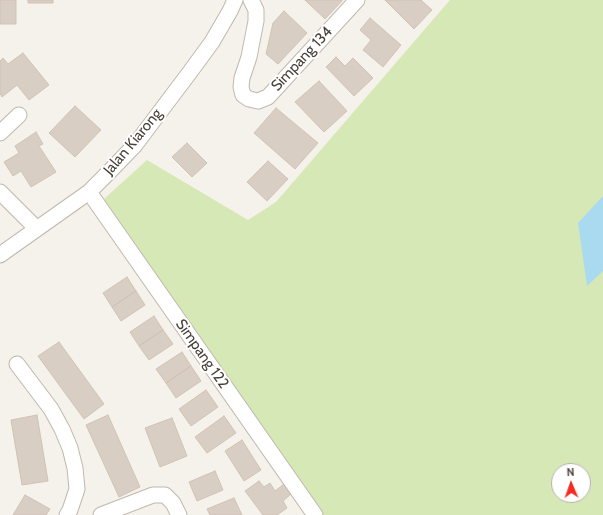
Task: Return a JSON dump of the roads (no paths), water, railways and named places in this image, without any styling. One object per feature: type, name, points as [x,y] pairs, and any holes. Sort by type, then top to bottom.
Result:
[{"type":"street","name":"Jalan Kiarong","points":[[0,254],[89,192],[135,145],[212,42],[235,0]]},
{"type":"street","name":"Simpang 134","points":[[251,0],[256,10],[256,21],[241,87],[243,95],[249,99],[258,101],[268,97],[357,0]]},
{"type":"street","points":[[0,133],[19,115]]},
{"type":"street","points":[[0,192],[36,228]]},
{"type":"street","name":"Simpang 122","points":[[89,192],[315,515]]},
{"type":"street","points":[[17,364],[51,409],[70,448],[75,468],[76,489],[67,515]]},
{"type":"street","points":[[101,515],[153,495],[165,494],[173,503],[178,515]]},
{"type":"water","points":[[603,196],[603,271],[587,286],[578,223]]}]
